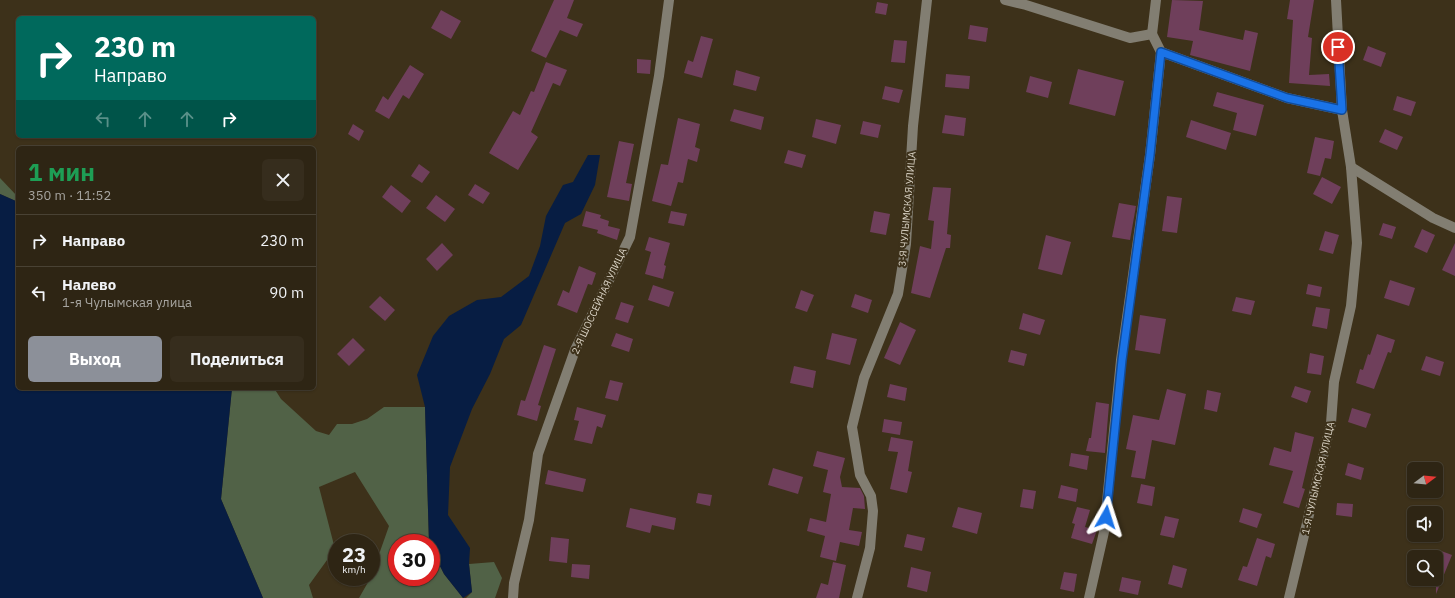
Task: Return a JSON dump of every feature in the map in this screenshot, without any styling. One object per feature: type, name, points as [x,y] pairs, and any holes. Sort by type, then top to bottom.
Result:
[{"type":"street","name":"2-Я ШОССЕЙНАЯ УЛИЦА","points":[[513,598],[514,583],[529,520],[538,454],[575,350],[630,237],[659,76],[669,0]]},
{"type":"street","name":"3-Я ЧУЛЫМСКАЯ УЛИЦА","points":[[857,598],[870,548],[873,511],[870,496],[860,476],[852,427],[864,378],[898,294],[906,244],[913,126],[927,0]]},
{"type":"street","points":[[1005,0],[1026,5],[1130,38],[1152,34]]},
{"type":"street","points":[[1089,598],[1104,532],[1122,360],[1150,155],[1161,52],[1152,34],[1156,0]]},
{"type":"street","name":"1-Я ЧУЛЫМСКАЯ УЛИЦА","points":[[1289,598],[1331,424],[1334,382],[1351,306],[1357,244],[1351,167],[1342,110],[1336,0]]},
{"type":"street","points":[[1161,52],[1287,98],[1342,110]]},
{"type":"street","points":[[1351,167],[1433,218],[1455,228]]},
{"type":"green space","points":[[0,178],[16,195],[16,201],[0,194]]},
{"type":"green space","points":[[232,390],[275,390],[281,399],[316,431],[329,435],[337,424],[352,424],[367,419],[384,407],[425,407],[429,534],[388,534],[388,586],[440,586],[440,566],[444,574],[463,598],[359,598],[366,586],[380,586],[380,552],[389,526],[355,472],[319,487],[331,534],[328,534],[328,559],[309,585],[313,598],[263,598],[221,499]]},
{"type":"green space","points":[[494,562],[502,578],[495,598],[466,598],[472,592],[469,564]]},
{"type":"water","points":[[588,155],[600,155],[595,185],[581,214],[565,223],[521,325],[504,339],[490,374],[472,409],[450,467],[448,515],[470,548],[469,564],[472,592],[463,598],[444,574],[440,566],[440,534],[429,534],[425,407],[417,375],[433,336],[449,316],[477,300],[501,297],[529,276],[540,246],[546,216],[563,185],[573,182]]},
{"type":"water","points":[[0,194],[16,201],[16,390],[232,390],[221,499],[263,598],[0,598]]},
{"type":"building","points":[[554,0],[574,0],[567,18],[583,24],[577,37],[560,30],[546,58],[531,51]]},
{"type":"building","points":[[1172,0],[1203,1],[1199,30],[1243,40],[1245,30],[1258,33],[1250,71],[1190,55],[1193,41],[1167,37]]},
{"type":"building","points":[[1290,0],[1314,0],[1308,37],[1312,38],[1309,75],[1329,74],[1330,86],[1289,83],[1293,20],[1287,19]]},
{"type":"building","points":[[877,2],[888,4],[886,15],[875,13]]},
{"type":"building","points":[[441,10],[461,21],[451,39],[431,28]]},
{"type":"building","points":[[970,25],[988,28],[986,42],[968,39]]},
{"type":"building","points":[[701,36],[713,39],[702,78],[684,73],[688,60],[693,62]]},
{"type":"building","points":[[894,40],[907,41],[905,63],[891,62]]},
{"type":"building","points":[[1368,46],[1386,53],[1381,67],[1363,60]]},
{"type":"building","points":[[637,59],[651,60],[650,74],[637,73]]},
{"type":"building","points":[[546,62],[567,70],[560,86],[553,83],[531,132],[538,137],[518,170],[489,153],[513,111],[520,115],[531,91],[534,92]]},
{"type":"building","points":[[410,65],[424,74],[409,99],[403,95],[389,119],[375,111],[383,96],[388,100]]},
{"type":"building","points":[[1078,69],[1124,81],[1115,116],[1069,104]]},
{"type":"building","points":[[736,70],[760,77],[756,91],[733,85]]},
{"type":"building","points":[[946,74],[970,76],[969,89],[945,87]]},
{"type":"building","points":[[1030,76],[1052,82],[1048,98],[1026,92]]},
{"type":"building","points":[[885,86],[903,90],[899,103],[882,99]]},
{"type":"building","points":[[1217,92],[1264,105],[1256,136],[1233,130],[1237,113],[1213,106]]},
{"type":"building","points":[[1397,96],[1416,102],[1411,116],[1393,110]]},
{"type":"building","points":[[734,109],[764,117],[761,130],[730,121]]},
{"type":"building","points":[[945,115],[966,118],[964,136],[942,133]]},
{"type":"building","points":[[678,118],[700,124],[695,147],[700,149],[697,162],[688,159],[683,183],[678,182],[671,206],[652,201],[661,164],[668,165]]},
{"type":"building","points":[[816,119],[841,125],[836,144],[812,137]]},
{"type":"building","points":[[1191,120],[1231,133],[1226,150],[1186,137]]},
{"type":"building","points":[[863,121],[881,125],[878,138],[860,134]]},
{"type":"building","points":[[353,124],[364,131],[359,141],[348,134]]},
{"type":"building","points":[[1385,129],[1403,137],[1397,150],[1379,142]]},
{"type":"building","points":[[1315,137],[1334,141],[1331,159],[1325,158],[1320,176],[1307,173]]},
{"type":"building","points":[[619,141],[634,144],[626,183],[632,184],[629,201],[607,197]]},
{"type":"building","points":[[788,150],[806,155],[802,168],[784,163]]},
{"type":"building","points":[[419,164],[430,172],[422,183],[411,176]]},
{"type":"building","points":[[1322,177],[1341,187],[1332,204],[1313,194]]},
{"type":"building","points":[[475,184],[490,193],[483,204],[468,195]]},
{"type":"building","points":[[391,185],[411,201],[402,213],[382,197]]},
{"type":"building","points":[[933,187],[951,188],[947,234],[951,235],[950,248],[946,248],[930,298],[911,293],[920,246],[931,249],[934,221],[928,220]]},
{"type":"building","points":[[436,195],[455,209],[445,222],[426,208]]},
{"type":"building","points":[[1167,196],[1182,198],[1177,233],[1162,231]]},
{"type":"building","points":[[1119,203],[1136,206],[1130,240],[1112,237]]},
{"type":"building","points":[[586,211],[601,215],[600,218],[609,221],[608,226],[620,229],[617,240],[597,233],[598,230],[582,226]]},
{"type":"building","points":[[671,211],[687,214],[684,226],[668,223]]},
{"type":"building","points":[[874,211],[890,214],[886,235],[870,232]]},
{"type":"building","points":[[1383,223],[1396,227],[1392,239],[1379,235]]},
{"type":"building","points":[[1422,229],[1435,235],[1427,253],[1414,247]]},
{"type":"building","points":[[1325,231],[1339,235],[1333,254],[1319,250]]},
{"type":"building","points":[[1046,235],[1071,242],[1062,275],[1038,269]]},
{"type":"building","points":[[649,237],[670,243],[664,265],[666,266],[663,279],[645,274],[651,252],[645,250]]},
{"type":"building","points":[[442,243],[453,255],[437,271],[426,259]]},
{"type":"building","points":[[1455,243],[1455,276],[1442,270]]},
{"type":"building","points":[[579,266],[596,273],[592,285],[588,284],[577,313],[557,305],[563,290],[569,293]]},
{"type":"building","points":[[1390,280],[1415,288],[1409,306],[1384,298]]},
{"type":"building","points":[[1308,284],[1322,287],[1320,297],[1306,294]]},
{"type":"building","points":[[653,285],[674,292],[669,307],[648,300]]},
{"type":"building","points":[[801,290],[814,295],[807,312],[795,308]]},
{"type":"building","points":[[855,294],[872,300],[868,313],[851,307]]},
{"type":"building","points":[[380,296],[395,310],[385,321],[369,307]]},
{"type":"building","points":[[1236,297],[1255,301],[1251,315],[1232,311]]},
{"type":"building","points":[[621,302],[634,306],[628,323],[615,319]]},
{"type":"building","points":[[1316,307],[1330,309],[1327,329],[1312,326]]},
{"type":"building","points":[[1023,313],[1045,320],[1040,335],[1019,329]]},
{"type":"building","points":[[1140,315],[1166,319],[1160,354],[1135,350]]},
{"type":"building","points":[[900,322],[916,330],[900,365],[884,358]]},
{"type":"building","points":[[616,333],[633,339],[629,352],[611,346]]},
{"type":"building","points":[[832,333],[857,339],[850,365],[826,359]]},
{"type":"building","points":[[1377,334],[1395,340],[1391,353],[1388,352],[1374,389],[1356,383],[1360,369],[1363,370],[1368,354],[1370,355]]},
{"type":"building","points":[[353,338],[365,350],[349,366],[337,354]]},
{"type":"building","points":[[544,345],[556,349],[538,405],[541,406],[537,421],[517,415],[521,400],[525,401]]},
{"type":"building","points":[[1011,350],[1027,354],[1024,366],[1008,362]]},
{"type":"building","points":[[1310,353],[1324,356],[1321,375],[1307,373]]},
{"type":"building","points":[[1426,356],[1444,362],[1440,376],[1421,370]]},
{"type":"building","points":[[794,366],[816,371],[813,388],[790,383]]},
{"type":"building","points":[[610,380],[623,383],[618,401],[605,398]]},
{"type":"building","points":[[890,384],[907,388],[905,401],[887,397]]},
{"type":"building","points":[[1295,386],[1311,391],[1307,403],[1291,397]]},
{"type":"building","points":[[1167,389],[1186,394],[1175,445],[1152,440],[1145,479],[1131,477],[1136,451],[1126,449],[1133,415],[1159,420]]},
{"type":"building","points":[[1207,390],[1221,393],[1217,412],[1204,409]]},
{"type":"building","points":[[1096,402],[1109,404],[1105,453],[1086,451],[1089,438],[1091,438]]},
{"type":"building","points":[[577,407],[606,415],[602,428],[597,426],[592,444],[574,440],[579,421],[574,420]]},
{"type":"building","points":[[1352,408],[1371,414],[1366,428],[1348,422]]},
{"type":"building","points":[[884,419],[902,422],[900,435],[882,432]]},
{"type":"building","points":[[1295,432],[1314,437],[1302,488],[1305,489],[1299,508],[1283,503],[1293,471],[1269,465],[1274,447],[1291,452]]},
{"type":"building","points":[[891,437],[913,441],[908,471],[912,472],[907,493],[890,489],[898,452],[888,451]]},
{"type":"building","points":[[817,451],[845,458],[840,477],[842,487],[860,488],[864,496],[865,509],[853,508],[849,530],[862,532],[859,546],[840,542],[836,561],[820,557],[825,536],[807,531],[810,518],[826,522],[831,494],[823,492],[828,470],[813,466]]},
{"type":"building","points":[[1071,453],[1089,456],[1087,470],[1069,466]]},
{"type":"building","points":[[1348,463],[1364,468],[1361,480],[1345,475]]},
{"type":"building","points":[[773,468],[803,477],[798,494],[768,485]]},
{"type":"building","points":[[548,470],[586,479],[583,492],[545,484]]},
{"type":"building","points":[[1141,484],[1155,487],[1152,506],[1137,503]]},
{"type":"building","points":[[1061,485],[1078,489],[1076,502],[1058,498]]},
{"type":"building","points":[[1023,489],[1036,491],[1033,509],[1020,507]]},
{"type":"building","points":[[698,493],[712,495],[710,506],[696,503]]},
{"type":"building","points":[[1337,503],[1353,504],[1352,517],[1336,515]]},
{"type":"building","points":[[958,507],[982,513],[977,534],[952,527]]},
{"type":"building","points":[[1077,507],[1090,510],[1085,527],[1097,530],[1092,544],[1071,538],[1075,524],[1072,523]]},
{"type":"building","points":[[630,508],[676,518],[674,530],[652,525],[650,533],[626,527]]},
{"type":"building","points":[[1243,508],[1262,514],[1257,528],[1239,522]]},
{"type":"building","points":[[1165,516],[1179,519],[1174,538],[1160,535]]},
{"type":"building","points":[[907,534],[925,538],[922,551],[904,547]]},
{"type":"building","points":[[551,537],[569,539],[567,563],[549,561]]},
{"type":"building","points":[[1257,538],[1275,544],[1271,558],[1266,556],[1257,586],[1238,580],[1243,566],[1247,567]]},
{"type":"building","points":[[1443,552],[1452,555],[1443,577]]},
{"type":"building","points":[[833,562],[846,565],[839,598],[816,598],[821,583],[828,585]]},
{"type":"building","points":[[572,564],[590,565],[589,579],[571,577]]},
{"type":"building","points":[[1173,565],[1187,569],[1182,588],[1168,584]]},
{"type":"building","points":[[911,567],[931,572],[927,592],[907,587]]},
{"type":"building","points":[[1064,572],[1077,574],[1074,592],[1060,589]]},
{"type":"building","points":[[1122,577],[1141,581],[1138,595],[1119,591]]},
{"type":"building","points":[[1436,586],[1439,586],[1436,594]]},
{"type":"route","points":[[1106,517],[1122,360],[1150,155],[1161,52],[1287,98],[1342,110],[1338,47]]}]
